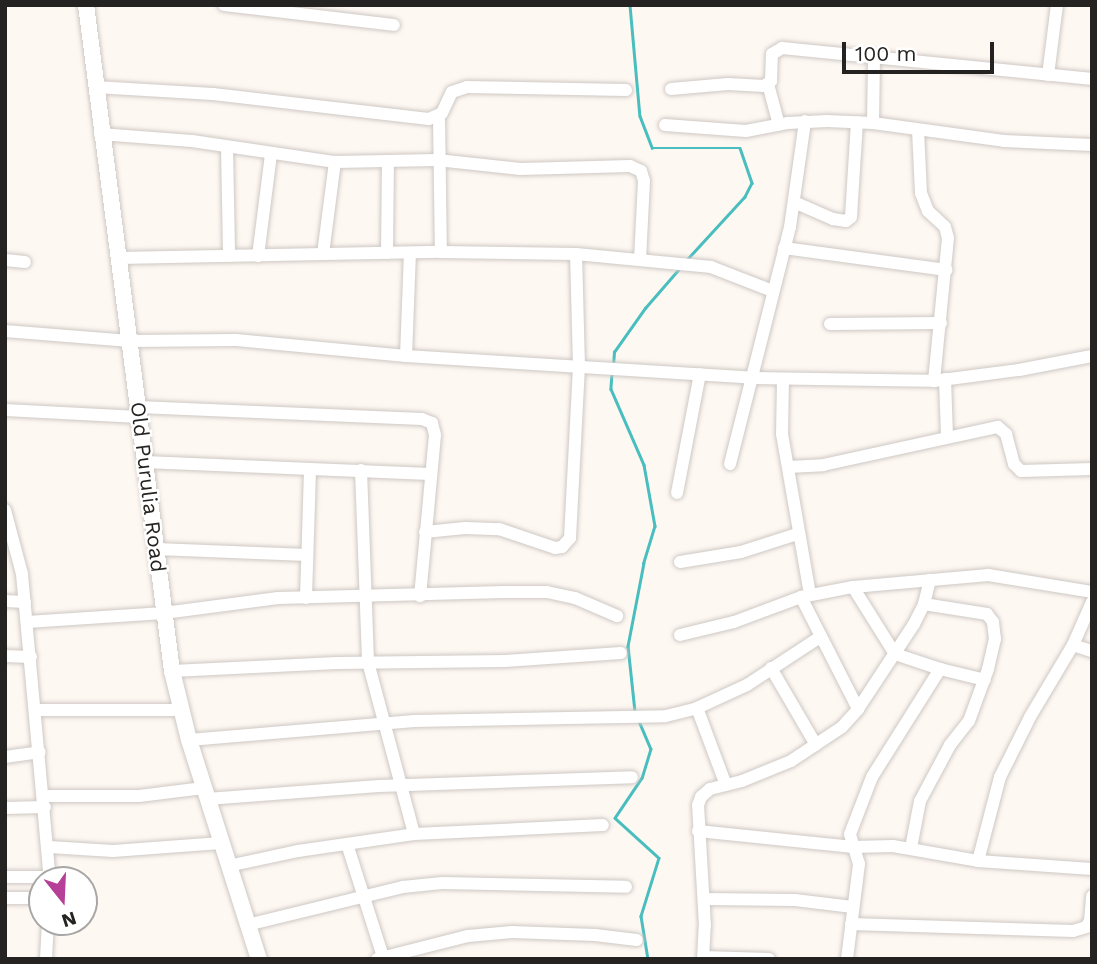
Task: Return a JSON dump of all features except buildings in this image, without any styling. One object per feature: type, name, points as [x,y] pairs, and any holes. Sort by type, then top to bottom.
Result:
[{"type":"main road","name":"Old Purulia Road","points":[[86,5],[100,134],[130,341],[172,671],[189,740],[258,959]]},
{"type":"street","points":[[224,5],[394,25]]},
{"type":"street","points":[[1048,75],[1057,5]]},
{"type":"street","points":[[779,125],[768,84],[772,77],[772,54],[782,48],[1092,79]]},
{"type":"street","points":[[873,123],[874,59]]},
{"type":"street","points":[[671,89],[768,84]]},
{"type":"street","points":[[95,87],[213,94],[429,119],[439,117]]},
{"type":"street","points":[[441,252],[437,160],[439,117],[452,92],[467,87],[626,90]]},
{"type":"street","points":[[730,464],[784,248],[794,202],[805,121]]},
{"type":"street","points":[[665,125],[746,131],[805,121],[857,122],[1004,141],[1092,145]]},
{"type":"street","points":[[794,202],[832,219],[846,221],[851,217],[857,122]]},
{"type":"street","points":[[918,130],[921,193],[928,211],[945,227],[947,270],[940,323],[940,380],[947,437]]},
{"type":"street","points":[[100,134],[228,147],[335,162],[437,160],[521,169],[637,168],[644,181],[640,259]]},
{"type":"street","points":[[228,147],[229,256]]},
{"type":"street","points":[[258,256],[271,154]]},
{"type":"street","points":[[387,253],[388,161]]},
{"type":"street","points":[[323,254],[335,162]]},
{"type":"street","points":[[784,248],[947,270]]},
{"type":"street","points":[[118,258],[441,252],[576,254],[682,262],[711,267],[773,291]]},
{"type":"street","points":[[406,356],[410,253]]},
{"type":"street","points":[[425,532],[483,527],[510,531],[549,547],[562,547],[567,544],[574,504],[579,367],[576,254]]},
{"type":"street","points":[[5,260],[25,262]]},
{"type":"street","points":[[830,324],[940,323]]},
{"type":"street","points":[[5,331],[130,341],[236,340],[406,356],[783,379],[940,380],[1019,370],[1092,356]]},
{"type":"street","points":[[677,494],[700,374]]},
{"type":"street","points":[[783,379],[782,434],[805,596],[820,637],[858,709]]},
{"type":"street","points":[[5,410],[428,420],[435,427],[435,435],[420,596]]},
{"type":"street","points":[[788,467],[823,465],[998,427],[1006,434],[1014,464],[1021,471],[1092,469]]},
{"type":"street","points":[[145,462],[430,474]]},
{"type":"street","points":[[361,470],[368,663],[404,786],[414,834]]},
{"type":"street","points":[[306,598],[310,471]]},
{"type":"street","points":[[5,510],[22,574],[37,710],[50,866]]},
{"type":"street","points":[[680,562],[741,552],[797,534]]},
{"type":"street","points":[[156,549],[307,555]]},
{"type":"street","points":[[680,635],[734,622],[805,596],[853,587],[988,575],[1092,592]]},
{"type":"street","points":[[769,959],[703,958],[704,899],[698,831],[698,805],[701,797],[710,789],[791,761],[842,727],[858,709],[925,604],[930,580]]},
{"type":"street","points":[[853,587],[895,654],[985,680]]},
{"type":"street","points":[[27,622],[164,613],[278,598],[547,592],[597,605],[617,616]]},
{"type":"street","points":[[5,601],[25,602]]},
{"type":"street","points":[[978,861],[1000,777],[1030,717],[1073,645],[1092,602]]},
{"type":"street","points":[[911,848],[920,801],[950,745],[969,721],[985,680],[995,639],[990,618],[981,612],[925,604]]},
{"type":"street","points":[[189,740],[385,724],[666,716],[697,708],[747,685],[820,637]]},
{"type":"street","points":[[1073,645],[1092,651]]},
{"type":"street","points":[[172,671],[368,663],[505,661],[621,653]]},
{"type":"street","points":[[5,656],[31,657]]},
{"type":"street","points":[[771,668],[816,745]]},
{"type":"street","points":[[848,959],[859,864],[850,834],[872,776],[940,669]]},
{"type":"street","points":[[697,708],[726,785]]},
{"type":"street","points":[[37,710],[181,710]]},
{"type":"street","points":[[5,757],[40,752]]},
{"type":"street","points":[[5,808],[45,802],[139,796],[632,777]]},
{"type":"street","points":[[228,866],[414,834],[603,825]]},
{"type":"street","points":[[698,831],[853,846],[911,848],[978,861],[1092,869]]},
{"type":"street","points":[[49,847],[113,851],[221,843]]},
{"type":"street","points":[[347,844],[380,958],[468,936],[512,932],[595,935],[637,940]]},
{"type":"street","points":[[5,877],[28,878]]},
{"type":"street","points":[[247,925],[362,895],[442,883],[626,887]]},
{"type":"street","points":[[851,924],[1073,931],[1086,927],[1090,921],[1092,896]]},
{"type":"street","points":[[5,898],[28,898]]},
{"type":"street","points":[[704,899],[795,900],[853,907]]},
{"type":"street","points":[[46,959],[47,936]]},
{"type":"waterway","points":[[630,5],[640,116],[652,148],[740,148],[752,183],[745,197],[688,259]]},
{"type":"waterway","points":[[613,366],[614,352],[645,308],[679,269]]},
{"type":"waterway","points":[[612,373],[611,389],[644,465],[655,526],[644,563],[628,646],[635,712]]},
{"type":"waterway","points":[[639,721],[651,749],[642,778],[615,818],[659,858],[641,916],[648,959]]}]
